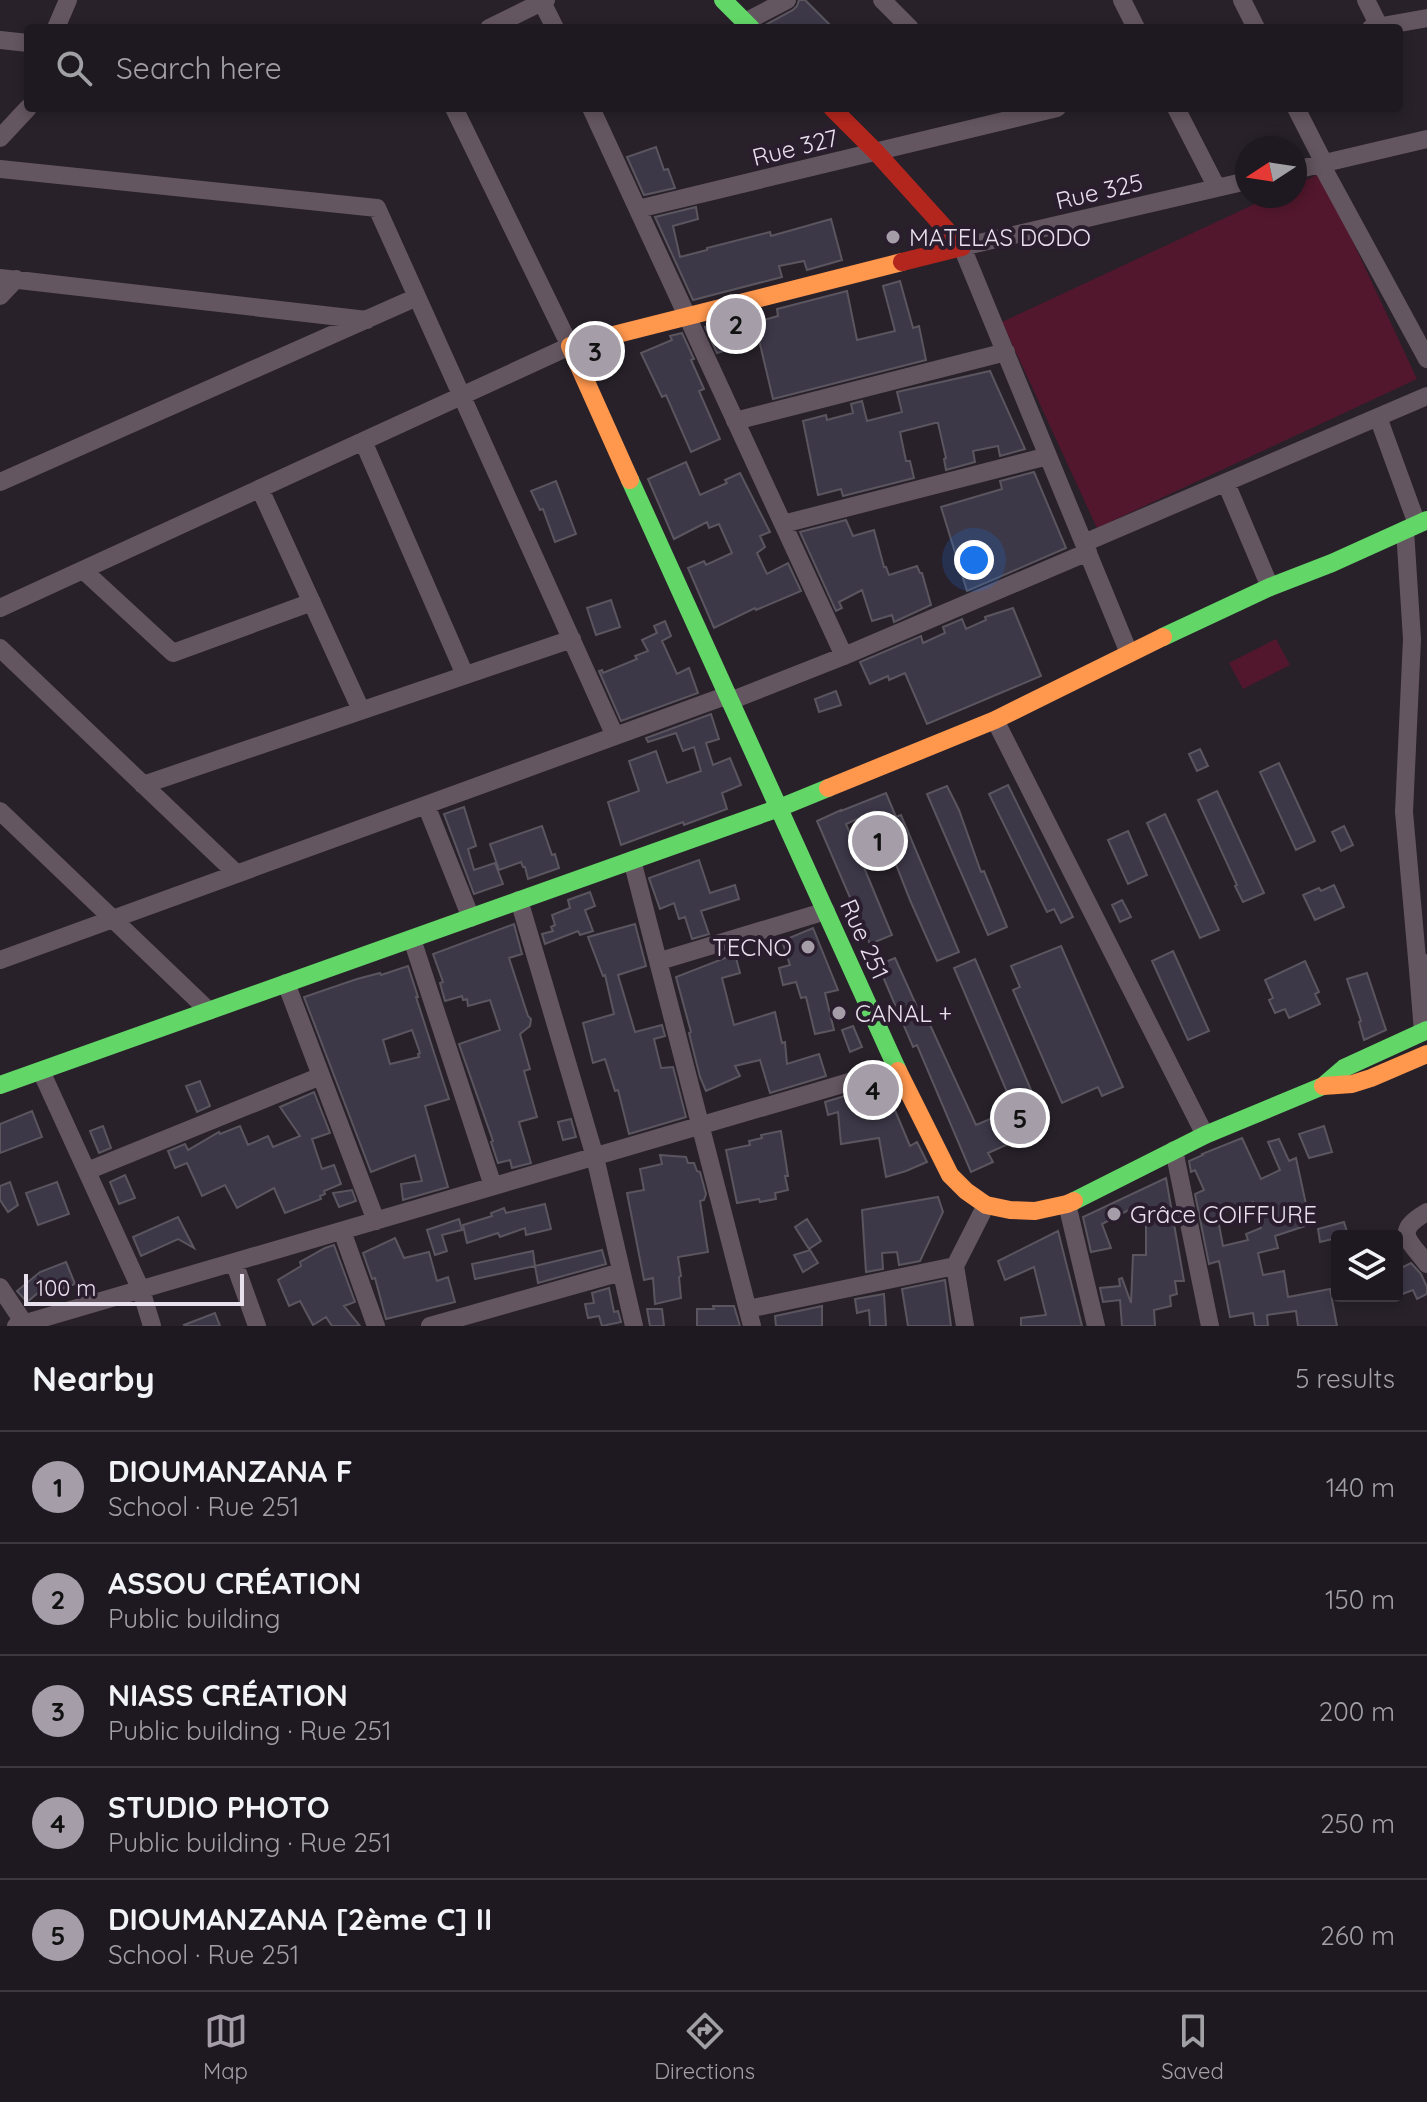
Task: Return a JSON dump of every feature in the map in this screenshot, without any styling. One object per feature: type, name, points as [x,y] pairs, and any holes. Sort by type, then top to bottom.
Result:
[{"type":"main road","points":[[723,0],[747,24]]},
{"type":"main road","points":[[570,346],[962,247],[836,112]]},
{"type":"main road","name":"Rue 251","points":[[570,346],[897,1068],[950,1175],[986,1205]]},
{"type":"main road","points":[[0,1085],[779,808],[995,720],[1270,587],[1416,525]]},
{"type":"main road","points":[[986,1205],[1035,1211],[1067,1204],[1205,1135],[1323,1086],[1344,1068],[1425,1031]]},
{"type":"main road","points":[[1323,1086],[1352,1084],[1427,1054]]},
{"type":"street","points":[[58,24],[68,0]]},
{"type":"street","points":[[750,24],[787,0]]},
{"type":"street","points":[[882,0],[906,24]]},
{"type":"street","points":[[1122,0],[1134,24]]},
{"type":"street","points":[[1242,0],[1254,24]]},
{"type":"street","points":[[497,24],[544,1],[553,24]]},
{"type":"street","points":[[1367,1],[1374,24]]},
{"type":"street","points":[[1392,24],[1427,18]]},
{"type":"street","points":[[0,40],[24,43]]},
{"type":"street","points":[[0,138],[24,112]]},
{"type":"street","points":[[0,608],[570,346],[456,112]]},
{"type":"street","points":[[597,112],[638,209],[844,656]]},
{"type":"street","name":"Rue 327","points":[[638,209],[876,152],[997,114],[1017,112]]},
{"type":"street","points":[[1178,112],[1217,188]]},
{"type":"street","points":[[1298,112],[1322,164],[1427,359]]},
{"type":"street","points":[[1307,167],[1427,139]]},
{"type":"street","points":[[0,169],[377,208],[615,736]]},
{"type":"street","name":"Rue 325","points":[[962,247],[1235,184]]},
{"type":"street","points":[[962,247],[1129,653]]},
{"type":"street","points":[[0,296],[8,278],[367,320]]},
{"type":"street","points":[[0,482],[417,297]]},
{"type":"street","points":[[735,421],[1006,352]]},
{"type":"street","points":[[0,960],[844,656],[1226,483],[1427,396]]},
{"type":"street","points":[[1378,417],[1416,525],[1404,812],[1423,966],[1425,1031]]},
{"type":"street","points":[[363,441],[465,675]]},
{"type":"street","points":[[783,524],[1048,456]]},
{"type":"street","points":[[1226,483],[1270,587]]},
{"type":"street","points":[[260,489],[361,710]]},
{"type":"street","points":[[83,570],[173,653],[312,602]]},
{"type":"street","points":[[143,785],[572,639]]},
{"type":"street","points":[[0,648],[237,874]]},
{"type":"street","points":[[995,720],[1205,1135]]},
{"type":"street","points":[[426,805],[471,918]]},
{"type":"street","points":[[0,811],[209,1011]]},
{"type":"street","points":[[632,860],[750,1318],[955,1266]]},
{"type":"street","points":[[519,900],[595,1157],[634,1326]]},
{"type":"street","points":[[660,961],[826,911]]},
{"type":"street","points":[[412,939],[493,1186]]},
{"type":"street","points":[[286,983],[376,1221]]},
{"type":"street","points":[[0,1287],[22,1325],[897,1068]]},
{"type":"street","points":[[41,1071],[141,1290],[152,1326]]},
{"type":"street","points":[[87,1171],[321,1076]]},
{"type":"street","points":[[1174,1150],[1210,1326]]},
{"type":"street","points":[[1067,1204],[1096,1326]]},
{"type":"street","points":[[965,1326],[955,1266],[986,1205]]},
{"type":"street","points":[[1427,1212],[1411,1222],[1406,1230],[1408,1239],[1427,1264]]},
{"type":"street","points":[[342,1231],[376,1326]]},
{"type":"street","points":[[234,1262],[257,1326]]},
{"type":"street","points":[[430,1326],[621,1272]]},
{"type":"shaded area","points":[[1321,173],[1417,379],[1097,528],[1002,322],[1246,208],[1307,208],[1307,179]]},
{"type":"shaded area","points":[[1276,639],[1290,665],[1243,689],[1229,663]]},
{"type":"building","points":[[799,0],[805,0],[829,24],[767,24],[797,6]]},
{"type":"building","points":[[656,147],[664,170],[668,169],[675,188],[644,195],[627,157]]},
{"type":"building","points":[[696,207],[698,219],[673,226],[680,257],[831,219],[842,260],[807,270],[804,261],[779,266],[782,277],[693,300],[655,217]]},
{"type":"building","points":[[900,281],[913,328],[919,326],[926,360],[773,399],[759,340],[717,353],[705,327],[747,317],[750,324],[778,316],[777,309],[847,291],[857,340],[895,331],[883,286]]},
{"type":"building","points":[[682,333],[704,389],[699,391],[720,439],[691,452],[666,395],[662,397],[641,353],[672,340],[670,336]]},
{"type":"building","points":[[990,371],[1025,449],[1000,456],[998,446],[973,451],[975,462],[946,470],[938,423],[935,423],[900,432],[906,461],[910,461],[914,478],[843,496],[841,489],[818,495],[803,421],[826,415],[827,420],[853,413],[851,404],[862,401],[867,421],[902,412],[897,392]]},
{"type":"building","points":[[686,462],[700,495],[727,483],[725,480],[740,473],[770,532],[760,536],[765,547],[757,553],[767,574],[788,563],[801,591],[714,628],[688,568],[704,561],[706,565],[732,553],[719,524],[709,528],[707,522],[674,539],[648,479]]},
{"type":"building","points":[[1034,472],[1066,548],[967,591],[941,507],[1002,489],[1000,481]]},
{"type":"building","points":[[556,481],[576,534],[555,542],[543,509],[540,510],[531,491]]},
{"type":"building","points":[[846,520],[853,536],[874,530],[889,575],[917,566],[931,605],[894,622],[892,615],[872,621],[862,590],[839,602],[842,608],[836,611],[800,532]]},
{"type":"building","points":[[611,600],[620,627],[596,635],[587,608]]},
{"type":"building","points":[[1013,608],[1041,676],[927,724],[905,673],[870,684],[860,662],[921,636],[923,643],[945,633],[943,627],[962,619],[966,629],[986,620],[985,617]]},
{"type":"building","points":[[665,621],[671,636],[662,641],[677,674],[689,668],[698,693],[621,721],[599,671],[603,673],[648,651],[642,640],[657,633],[654,626]]},
{"type":"building","points":[[836,691],[841,705],[819,712],[815,699]]},
{"type":"building","points":[[711,714],[719,739],[706,743],[713,765],[730,758],[741,785],[722,793],[727,809],[621,845],[608,802],[639,791],[629,761],[656,751],[667,783],[701,771],[694,747],[683,751],[676,733],[648,742],[646,738]]},
{"type":"building","points":[[1200,749],[1208,766],[1197,771],[1189,754]]},
{"type":"building","points":[[1279,763],[1315,841],[1296,850],[1260,772]]},
{"type":"building","points":[[1008,785],[1073,917],[1061,923],[1054,909],[1047,912],[989,794]]},
{"type":"building","points":[[947,786],[1007,927],[988,935],[927,794]]},
{"type":"building","points":[[1217,791],[1264,893],[1243,902],[1198,800]]},
{"type":"building","points":[[886,793],[896,817],[901,815],[959,952],[937,961],[875,811],[846,824],[892,935],[870,944],[817,821]]},
{"type":"building","points":[[464,807],[476,846],[468,849],[474,870],[495,863],[503,884],[474,894],[444,814]]},
{"type":"building","points":[[1165,814],[1219,930],[1200,938],[1147,823]]},
{"type":"building","points":[[542,826],[559,868],[528,879],[521,862],[499,870],[490,844]]},
{"type":"building","points":[[1344,826],[1353,845],[1341,851],[1332,832]]},
{"type":"building","points":[[1128,831],[1147,875],[1128,884],[1108,840]]},
{"type":"building","points":[[699,860],[710,893],[735,885],[739,899],[701,911],[709,934],[692,939],[685,917],[679,919],[674,903],[660,909],[649,878]]},
{"type":"building","points":[[1334,885],[1344,907],[1315,920],[1303,895]]},
{"type":"building","points":[[590,892],[595,906],[585,910],[593,931],[580,935],[578,931],[545,944],[542,934],[553,931],[551,927],[555,925],[552,915],[570,908],[568,900]]},
{"type":"building","points":[[1122,900],[1131,917],[1120,922],[1112,905]]},
{"type":"building","points":[[514,924],[522,954],[509,958],[531,1019],[530,1026],[520,1034],[530,1069],[524,1071],[537,1117],[519,1122],[531,1163],[512,1168],[510,1160],[498,1163],[459,1044],[500,1030],[490,1000],[468,1006],[467,999],[463,1000],[462,996],[445,1001],[440,983],[443,982],[433,954]]},
{"type":"building","points":[[635,924],[646,966],[618,975],[635,1032],[662,1025],[665,1036],[654,1039],[661,1068],[673,1067],[686,1117],[629,1134],[618,1090],[615,1091],[605,1059],[593,1063],[583,1023],[614,1014],[605,975],[588,937]]},
{"type":"building","points":[[813,928],[838,990],[825,993],[834,1030],[815,1034],[806,997],[801,998],[796,982],[783,985],[779,968],[790,965],[782,941]]},
{"type":"building","points":[[1061,946],[1123,1087],[1102,1096],[1098,1087],[1062,1103],[1013,990],[1020,987],[1011,966]]},
{"type":"building","points":[[1173,951],[1209,1031],[1188,1040],[1152,961]]},
{"type":"building","points":[[735,954],[740,973],[722,978],[734,1025],[775,1012],[782,1043],[785,1042],[787,1064],[819,1054],[826,1076],[770,1093],[760,1060],[735,1066],[740,1076],[706,1091],[676,977]]},
{"type":"building","points":[[895,958],[922,1018],[926,1016],[976,1125],[1002,1114],[1015,1141],[988,1153],[993,1162],[971,1172],[917,1045],[913,1047],[878,965]]},
{"type":"building","points":[[975,959],[1034,1097],[1013,1106],[954,968]]},
{"type":"building","points":[[1305,961],[1319,992],[1315,994],[1320,1004],[1289,1018],[1285,1009],[1275,1013],[1269,1000],[1273,998],[1265,980]]},
{"type":"building","points":[[408,966],[449,1099],[425,1106],[448,1187],[403,1200],[401,1184],[422,1181],[415,1155],[371,1172],[304,997],[357,979]],"holes":[[[412,1030],[419,1057],[390,1064],[383,1040]]]},
{"type":"building","points":[[1367,973],[1386,1030],[1364,1040],[1347,979]]},
{"type":"building","points":[[853,1026],[862,1047],[850,1052],[842,1030]]},
{"type":"building","points":[[200,1081],[210,1106],[197,1112],[186,1086]]},
{"type":"building","points":[[886,1089],[910,1146],[917,1142],[927,1162],[886,1177],[879,1138],[841,1144],[838,1112],[828,1115],[825,1102],[848,1095],[850,1100],[857,1099]]},
{"type":"building","points":[[314,1092],[330,1133],[312,1139],[322,1169],[334,1165],[341,1184],[324,1191],[321,1199],[285,1213],[274,1188],[237,1208],[225,1185],[202,1196],[187,1163],[175,1168],[168,1151],[185,1144],[188,1150],[219,1132],[240,1126],[248,1145],[268,1136],[273,1147],[300,1136],[280,1107]]},
{"type":"building","points":[[32,1111],[42,1137],[0,1153],[0,1124]]},
{"type":"building","points":[[571,1119],[576,1137],[563,1140],[558,1122]]},
{"type":"building","points":[[103,1126],[111,1148],[99,1153],[90,1131]]},
{"type":"building","points":[[1324,1126],[1332,1152],[1309,1158],[1299,1134]]},
{"type":"building","points":[[781,1131],[788,1190],[775,1193],[776,1199],[737,1203],[726,1150],[750,1145],[749,1141],[762,1138],[761,1135]]},
{"type":"building","points":[[1242,1138],[1261,1179],[1280,1170],[1268,1142],[1279,1139],[1289,1161],[1296,1158],[1308,1225],[1275,1236],[1278,1248],[1258,1253],[1263,1275],[1284,1271],[1288,1297],[1330,1289],[1337,1326],[1298,1326],[1296,1311],[1267,1315],[1268,1326],[1255,1326],[1253,1313],[1230,1317],[1219,1261],[1209,1264],[1195,1194],[1204,1190],[1195,1170],[1191,1172],[1189,1161]],"holes":[[[1253,1202],[1261,1228],[1246,1234],[1248,1240],[1223,1246],[1217,1214]]]},
{"type":"building","points":[[660,1155],[686,1157],[688,1163],[694,1163],[700,1172],[706,1194],[700,1201],[708,1252],[678,1257],[681,1298],[655,1304],[653,1278],[644,1280],[627,1193],[644,1190],[640,1169],[662,1164]]},
{"type":"building","points":[[125,1175],[135,1198],[119,1204],[110,1182]]},
{"type":"building","points":[[1166,1178],[1184,1281],[1175,1281],[1177,1294],[1170,1296],[1171,1306],[1154,1310],[1155,1326],[1122,1326],[1120,1300],[1103,1302],[1100,1288],[1120,1286],[1119,1279],[1122,1278],[1131,1303],[1133,1255],[1146,1255],[1146,1224],[1141,1224],[1138,1205],[1102,1224],[1111,1248],[1091,1252],[1083,1217]]},
{"type":"building","points":[[10,1182],[18,1205],[8,1212],[0,1200],[0,1186]]},
{"type":"building","points":[[57,1182],[69,1214],[38,1225],[26,1193]]},
{"type":"building","points":[[352,1190],[356,1201],[339,1207],[333,1193]]},
{"type":"building","points":[[938,1197],[943,1212],[920,1261],[899,1265],[897,1252],[882,1253],[883,1269],[866,1272],[862,1210]]},
{"type":"building","points":[[545,1204],[551,1229],[526,1235],[525,1228],[500,1237],[498,1233],[467,1243],[463,1225],[492,1216],[491,1213],[504,1208],[506,1213]]},
{"type":"building","points":[[178,1217],[194,1248],[178,1239],[141,1256],[133,1237]]},
{"type":"building","points":[[459,1219],[462,1230],[442,1235],[447,1251],[435,1255],[427,1230]]},
{"type":"building","points":[[807,1219],[821,1241],[809,1249],[795,1227]]},
{"type":"building","points":[[1344,1222],[1346,1230],[1331,1230],[1331,1239],[1320,1242],[1318,1229]]},
{"type":"building","points":[[1058,1231],[1082,1326],[1021,1326],[1021,1318],[1046,1315],[1034,1267],[1005,1280],[998,1261]]},
{"type":"building","points":[[395,1238],[404,1258],[429,1252],[437,1281],[448,1277],[455,1302],[386,1319],[375,1278],[372,1279],[363,1253]]},
{"type":"building","points":[[334,1245],[355,1302],[344,1306],[360,1326],[332,1326],[326,1317],[313,1325],[300,1301],[289,1306],[278,1280],[301,1266],[300,1262]]},
{"type":"building","points":[[602,1250],[606,1264],[538,1283],[535,1266]]},
{"type":"building","points":[[810,1250],[818,1263],[803,1272],[794,1255]]},
{"type":"building","points":[[533,1251],[535,1266],[475,1279],[472,1264]]},
{"type":"building","points":[[66,1262],[75,1284],[48,1294],[45,1287],[27,1302],[17,1291],[40,1272]]},
{"type":"building","points":[[1411,1263],[1421,1274],[1427,1294],[1417,1299],[1413,1290],[1403,1294],[1403,1267]]},
{"type":"building","points":[[945,1280],[951,1326],[908,1326],[902,1289]]},
{"type":"building","points":[[609,1288],[614,1312],[618,1311],[621,1322],[602,1326],[599,1316],[588,1318],[585,1304],[594,1303],[592,1293]]},
{"type":"building","points":[[884,1294],[886,1326],[870,1326],[869,1310],[857,1313],[855,1299]]},
{"type":"building","points":[[713,1306],[734,1306],[740,1326],[697,1326],[697,1309],[714,1309]]},
{"type":"building","points":[[822,1306],[822,1326],[776,1326],[775,1316]]},
{"type":"building","points":[[647,1309],[662,1309],[664,1326],[650,1326]]},
{"type":"building","points":[[215,1313],[220,1326],[184,1325]]},
{"type":"traffic: fast","points":[[723,0],[747,24]]},
{"type":"traffic: fast","points":[[630,480],[898,1071]]},
{"type":"traffic: fast","points":[[1163,637],[1427,520]]},
{"type":"traffic: fast","points":[[0,1085],[828,788]]},
{"type":"traffic: fast","points":[[1074,1201],[1205,1135],[1323,1086],[1344,1068],[1427,1030]]},
{"type":"traffic: slow","points":[[630,480],[570,346],[902,262]]},
{"type":"traffic: slow","points":[[828,788],[995,720],[1163,637]]},
{"type":"traffic: slow","points":[[1323,1086],[1352,1084],[1427,1054]]},
{"type":"traffic: slow","points":[[898,1071],[950,1175],[966,1191],[986,1205],[1010,1210],[1035,1211],[1074,1201]]},
{"type":"traffic: jam","points":[[836,112],[962,247],[902,262]]},
{"type":"place","name":"MATELAS DODO","points":[[893,237]]},
{"type":"place","name":"ASSOU CRÉATION","points":[[736,324]]},
{"type":"place","name":"NIASS CRÉATION","points":[[595,351]]},
{"type":"place","name":"DIOUMANZANA F","points":[[878,841]]},
{"type":"place","name":"TECNO","points":[[808,947]]},
{"type":"place","name":"CANAL +","points":[[839,1013]]},
{"type":"place","name":"STUDIO PHOTO","points":[[873,1090]]},
{"type":"place","name":"DIOUMANZANA [2ème C] II","points":[[1020,1118]]},
{"type":"place","name":"Grâce COIFFURE","points":[[1114,1214]]}]
